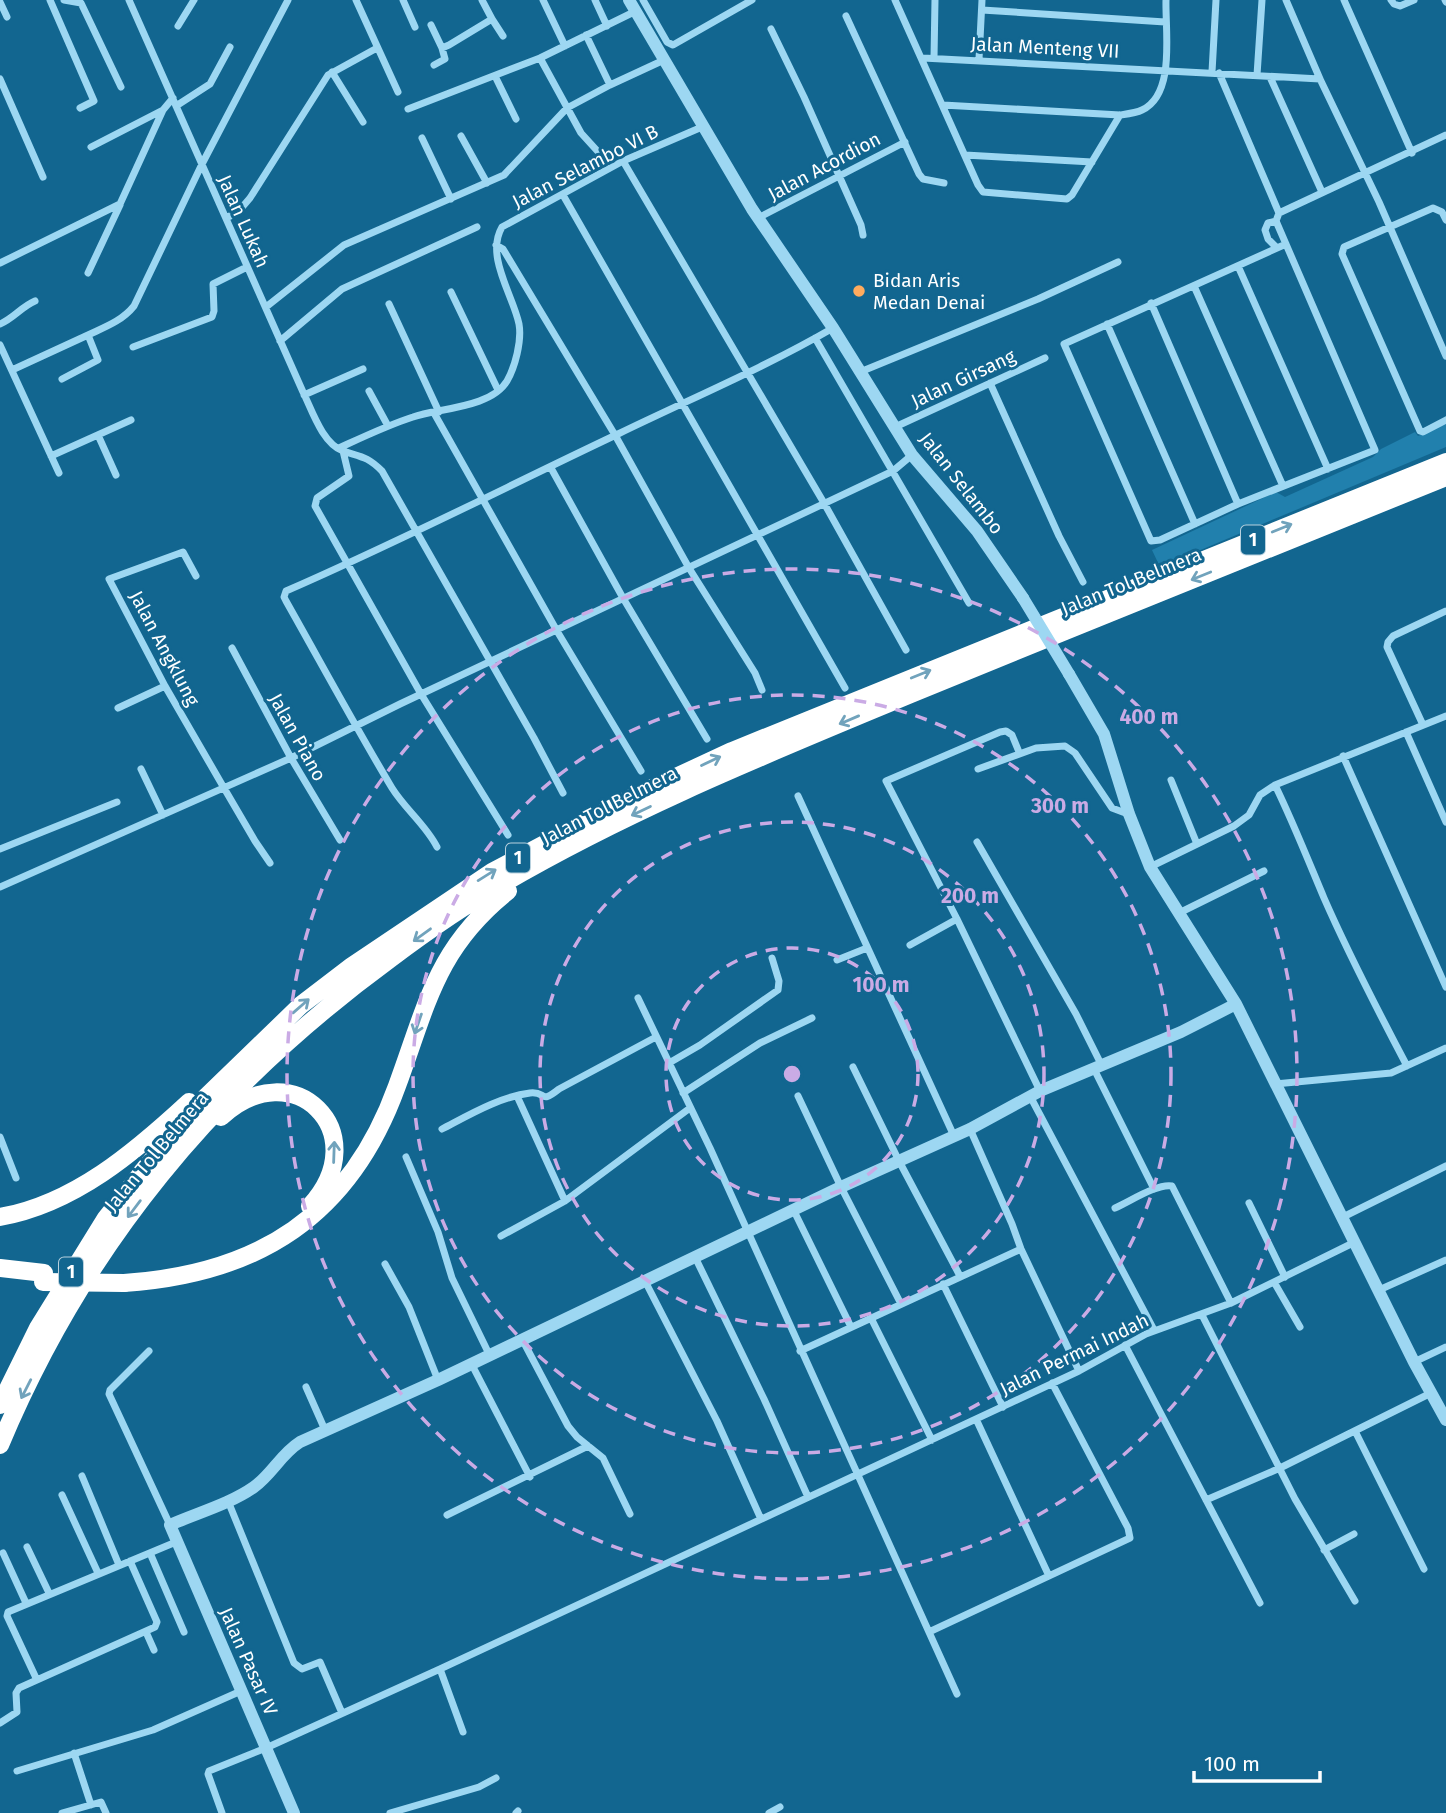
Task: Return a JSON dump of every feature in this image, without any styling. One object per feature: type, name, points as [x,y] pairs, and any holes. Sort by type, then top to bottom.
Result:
[{"type":"highway","name":"Jalan Tol Belmera","points":[[0,1405],[38,1328],[106,1218],[208,1096],[301,1005],[352,966],[492,872],[635,796],[744,746],[1446,462]]},
{"type":"highway","name":"Jalan Tol Belmera","points":[[0,1446],[51,1338],[92,1268],[158,1176],[213,1112],[267,1059],[360,981],[428,930],[570,846],[640,810],[743,764],[1446,477]]},
{"type":"highway","points":[[0,1275],[43,1278],[173,1278],[241,1260],[282,1239],[325,1205],[351,1175],[386,1116],[428,995],[457,942],[491,905],[570,846]]},
{"type":"highway","points":[[0,1217],[52,1202],[101,1174],[171,1119],[243,1052],[278,1027]]},
{"type":"highway","points":[[124,1279],[205,1264],[252,1246],[288,1225],[318,1197],[328,1182],[333,1170],[334,1140],[331,1127],[321,1112],[299,1096],[283,1092],[265,1093],[245,1100],[229,1110],[158,1176]]},
{"type":"highway","points":[[0,1268],[43,1278]]},
{"type":"street","points":[[50,0],[94,101],[80,108]]},
{"type":"street","points":[[64,0],[81,3],[121,87]]},
{"type":"street","name":"Jalan Lukah","points":[[129,0],[304,395],[327,439],[341,449]]},
{"type":"street","points":[[178,26],[194,0]]},
{"type":"street","points":[[12,370],[115,323],[134,306],[202,164],[288,0]]},
{"type":"street","points":[[356,0],[398,92]]},
{"type":"street","points":[[403,0],[415,27]]},
{"type":"street","points":[[482,0],[503,36]]},
{"type":"street","points":[[543,0],[565,46]]},
{"type":"street","points":[[596,0],[607,26]]},
{"type":"street","points":[[408,109],[540,58],[607,26],[635,6],[655,0]]},
{"type":"street","points":[[635,6],[667,42],[673,45],[752,0]]},
{"type":"street","points":[[895,0],[979,189],[983,192],[1063,200],[1072,195],[1120,115]]},
{"type":"street","points":[[934,58],[935,0]]},
{"type":"street","points":[[979,59],[982,0]]},
{"type":"street","points":[[943,105],[1120,115],[1141,111],[1154,99],[1165,80],[1166,0]]},
{"type":"street","points":[[1216,0],[1215,72],[1278,217],[1286,244],[1376,448],[1238,504],[1154,542],[1148,538],[1064,344],[1286,244]]},
{"type":"street","points":[[1257,75],[1262,0]]},
{"type":"street","points":[[1286,0],[1446,356]]},
{"type":"street","points":[[1344,0],[1412,153]]},
{"type":"street","points":[[1391,0],[1394,5],[1400,6],[1414,0]]},
{"type":"street","points":[[0,2],[7,17]]},
{"type":"street","name":"Jalan Selambo","points":[[635,6],[702,127],[758,218],[833,328],[912,455],[977,531],[1023,598],[1104,734],[1129,814],[1150,867],[1236,1004],[1414,1362],[1446,1420]]},
{"type":"street","points":[[982,10],[1166,22]]},
{"type":"street","points":[[846,16],[921,177],[944,183]]},
{"type":"street","points":[[442,48],[492,19]]},
{"type":"street","points":[[431,24],[445,59],[434,65]]},
{"type":"street","points":[[771,29],[863,234]]},
{"type":"street","points":[[586,35],[610,85]]},
{"type":"street","points":[[91,147],[149,119],[210,84],[230,47]]},
{"type":"street","points":[[226,218],[238,212],[250,198],[332,72],[377,48]]},
{"type":"street","points":[[540,58],[586,141],[601,155]]},
{"type":"street","name":"Jalan Menteng VII","points":[[923,58],[1320,79]]},
{"type":"street","points":[[266,307],[344,245],[504,175],[567,108],[664,60]]},
{"type":"street","points":[[332,72],[363,122]]},
{"type":"street","points":[[495,76],[516,119]]},
{"type":"street","points":[[1270,77],[1322,192]]},
{"type":"street","points":[[0,79],[43,177]]},
{"type":"street","points":[[88,273],[163,110]]},
{"type":"street","name":"Jalan Selambo VI B","points":[[496,246],[497,235],[502,227],[623,161],[702,127]]},
{"type":"street","points":[[1277,248],[1268,239],[1265,230],[1268,223],[1322,192],[1412,153],[1446,135]]},
{"type":"street","points":[[461,136],[487,183]]},
{"type":"street","points":[[422,138],[451,199]]},
{"type":"street","name":"Jalan Acordion","points":[[758,218],[905,142]]},
{"type":"street","points":[[965,155],[1092,162]]},
{"type":"street","points":[[623,161],[824,503],[905,650]]},
{"type":"street","points":[[563,195],[845,688]]},
{"type":"street","points":[[0,263],[120,204]]},
{"type":"street","points":[[1446,220],[1441,212],[1433,208],[1344,247],[1342,254],[1420,431],[1446,420]]},
{"type":"street","points":[[281,341],[342,289],[477,227]]},
{"type":"street","points":[[341,449],[414,416],[437,413],[483,399],[506,382],[511,372],[520,331],[496,246]]},
{"type":"street","points":[[496,246],[503,249],[615,435],[689,568],[755,673],[762,690]]},
{"type":"street","points":[[860,372],[1038,299],[1118,262]]},
{"type":"street","points":[[1238,266],[1328,469]]},
{"type":"street","points":[[133,347],[212,317],[213,284],[247,267]]},
{"type":"street","points":[[1194,286],[1283,486]]},
{"type":"street","points":[[451,292],[498,390]]},
{"type":"street","points":[[0,324],[12,319],[23,306],[35,300]]},
{"type":"street","points":[[1151,303],[1238,504]]},
{"type":"street","points":[[389,304],[437,413],[482,500],[641,771]]},
{"type":"street","points":[[1107,324],[1195,524]]},
{"type":"street","points":[[437,848],[432,836],[401,801],[356,725],[284,597],[286,591],[551,468],[748,373],[833,328]]},
{"type":"street","points":[[62,379],[98,360],[88,335]]},
{"type":"street","points":[[815,338],[969,603]]},
{"type":"street","points":[[0,345],[3,360],[12,370],[59,474]]},
{"type":"street","name":"Jalan Girsang","points":[[895,427],[1045,358]]},
{"type":"street","points":[[304,395],[363,369]]},
{"type":"street","points":[[990,383],[1059,536],[1083,582]]},
{"type":"street","points":[[369,391],[388,426]]},
{"type":"street","points":[[51,456],[131,420]]},
{"type":"street","points":[[97,435],[116,475]]},
{"type":"street","points":[[341,449],[359,454],[382,471],[563,793]]},
{"type":"street","points":[[341,449],[349,476],[315,502],[347,565],[421,694],[508,835]]},
{"type":"street","points":[[0,887],[291,758],[893,471],[912,455]]},
{"type":"street","points":[[551,468],[623,598],[707,739]]},
{"type":"street","name":"Jalan Angklung","points":[[196,576],[185,553],[180,552],[109,579],[165,686],[270,863]]},
{"type":"street","points":[[1423,725],[1387,647],[1388,642],[1393,636],[1446,611]]},
{"type":"street","name":"Jalan Piano","points":[[232,648],[291,758],[340,840]]},
{"type":"street","points":[[118,708],[165,686]]},
{"type":"street","points":[[1150,867],[1245,818],[1260,795],[1275,785],[1446,716]]},
{"type":"street","points":[[1019,752],[1012,735],[1006,731],[1000,732],[886,781],[957,919],[1035,1094],[1154,1330]]},
{"type":"street","points":[[1406,732],[1446,822]]},
{"type":"street","points":[[978,769],[1019,752],[1065,746],[1075,753],[1112,808],[1129,814]]},
{"type":"street","points":[[1343,756],[1446,986]]},
{"type":"street","points":[[141,769],[163,816]]},
{"type":"street","points":[[1171,780],[1197,844]]},
{"type":"street","points":[[1275,785],[1381,1018],[1408,1066]]},
{"type":"street","points":[[798,796],[954,1136]]},
{"type":"street","points":[[0,849],[117,802]]},
{"type":"street","points":[[977,842],[1076,1014],[1154,1189]]},
{"type":"street","points":[[1179,914],[1264,871]]},
{"type":"street","points":[[910,945],[957,919]]},
{"type":"street","points":[[837,960],[867,948]]},
{"type":"street","points":[[669,1063],[778,990],[779,981],[772,958]]},
{"type":"street","points":[[638,998],[957,1694]]},
{"type":"street","points":[[149,1352],[109,1394],[170,1525],[247,1491],[263,1480],[289,1449],[325,1430],[438,1380],[841,1187],[970,1129],[1035,1094],[1181,1032],[1236,1004]]},
{"type":"street","points":[[682,1093],[760,1043],[812,1018]]},
{"type":"street","points":[[442,1129],[498,1102],[517,1096],[533,1093],[544,1098],[549,1097],[656,1037]]},
{"type":"street","points":[[1275,1084],[1382,1074],[1408,1066],[1446,1048]]},
{"type":"street","points":[[853,1067],[960,1276]]},
{"type":"street","points":[[517,1096],[565,1201]]},
{"type":"street","points":[[798,1097],[901,1304]]},
{"type":"street","points":[[501,1236],[565,1201],[690,1108]]},
{"type":"street","points":[[970,1129],[1021,1249],[1079,1371]]},
{"type":"street","points":[[0,1137],[16,1178]]},
{"type":"street","points":[[406,1157],[438,1232],[452,1278],[489,1354]]},
{"type":"street","points":[[1343,1217],[1446,1166]]},
{"type":"street","points":[[1115,1208],[1166,1184],[1171,1186],[1231,1303]]},
{"type":"street","points":[[1249,1203],[1285,1277]]},
{"type":"street","points":[[794,1211],[851,1326]]},
{"type":"street","name":"Jalan Permai Indah","points":[[222,1813],[208,1772],[440,1669],[1003,1407],[1079,1371],[1154,1330],[1231,1303],[1356,1241]]},
{"type":"street","points":[[800,1351],[1021,1249]]},
{"type":"street","points":[[695,1257],[808,1496]]},
{"type":"street","points":[[1379,1290],[1446,1260]]},
{"type":"street","points":[[385,1264],[409,1307],[438,1380]]},
{"type":"street","points":[[645,1281],[717,1421],[761,1519]]},
{"type":"street","points":[[1274,1282],[1300,1327]]},
{"type":"street","points":[[943,1283],[1003,1407]]},
{"type":"street","points":[[1202,1315],[1280,1468],[1355,1601]]},
{"type":"street","points":[[871,1318],[932,1440]]},
{"type":"street","points":[[521,1339],[568,1426],[603,1458],[630,1514]]},
{"type":"street","points":[[1125,1345],[1260,1603]]},
{"type":"street","points":[[1414,1362],[1446,1347]]},
{"type":"street","points":[[471,1363],[530,1477]]},
{"type":"street","points":[[929,1632],[1127,1541],[1131,1534],[1052,1383]]},
{"type":"street","points":[[306,1387],[325,1430]]},
{"type":"street","points":[[1206,1500],[1280,1468],[1431,1393]]},
{"type":"street","points":[[976,1419],[1049,1576]]},
{"type":"street","points":[[1355,1432],[1424,1569]]},
{"type":"street","points":[[447,1515],[530,1477],[588,1446]]},
{"type":"street","points":[[82,1476],[119,1565]]},
{"type":"street","points":[[61,1495],[98,1573]]},
{"type":"street","points":[[228,1500],[294,1664],[302,1669],[320,1662],[342,1713]]},
{"type":"street","name":"Jalan Pasar IV","points":[[170,1525],[294,1813]]},
{"type":"street","points":[[1324,1550],[1354,1534]]},
{"type":"street","points":[[36,1678],[7,1616],[8,1612],[176,1542]]},
{"type":"street","points":[[27,1547],[49,1593]]},
{"type":"street","points":[[3,1553],[26,1603]]},
{"type":"street","points":[[150,1553],[184,1633]]},
{"type":"street","points":[[0,1723],[17,1712],[16,1693],[19,1688],[36,1678],[155,1627],[157,1622],[130,1561]]},
{"type":"street","points":[[146,1632],[154,1650]]},
{"type":"street","points":[[440,1669],[463,1732]]},
{"type":"street","points":[[17,1770],[153,1730],[241,1691]]},
{"type":"street","points":[[74,1753],[91,1805]]},
{"type":"street","points":[[390,1813],[414,1809],[479,1787],[496,1778]]},
{"type":"street","points":[[62,1813],[101,1802],[106,1813]]},
{"type":"street","points":[[769,1813],[780,1807]]},
{"type":"shaded area","points":[[1446,424],[1446,447],[1160,567],[1152,550],[1276,492],[1285,497],[1373,457],[1381,449],[1415,432],[1418,436]]},
{"type":"place","name":"Bidan Aris Medan Denai","points":[[859,291]]}]
